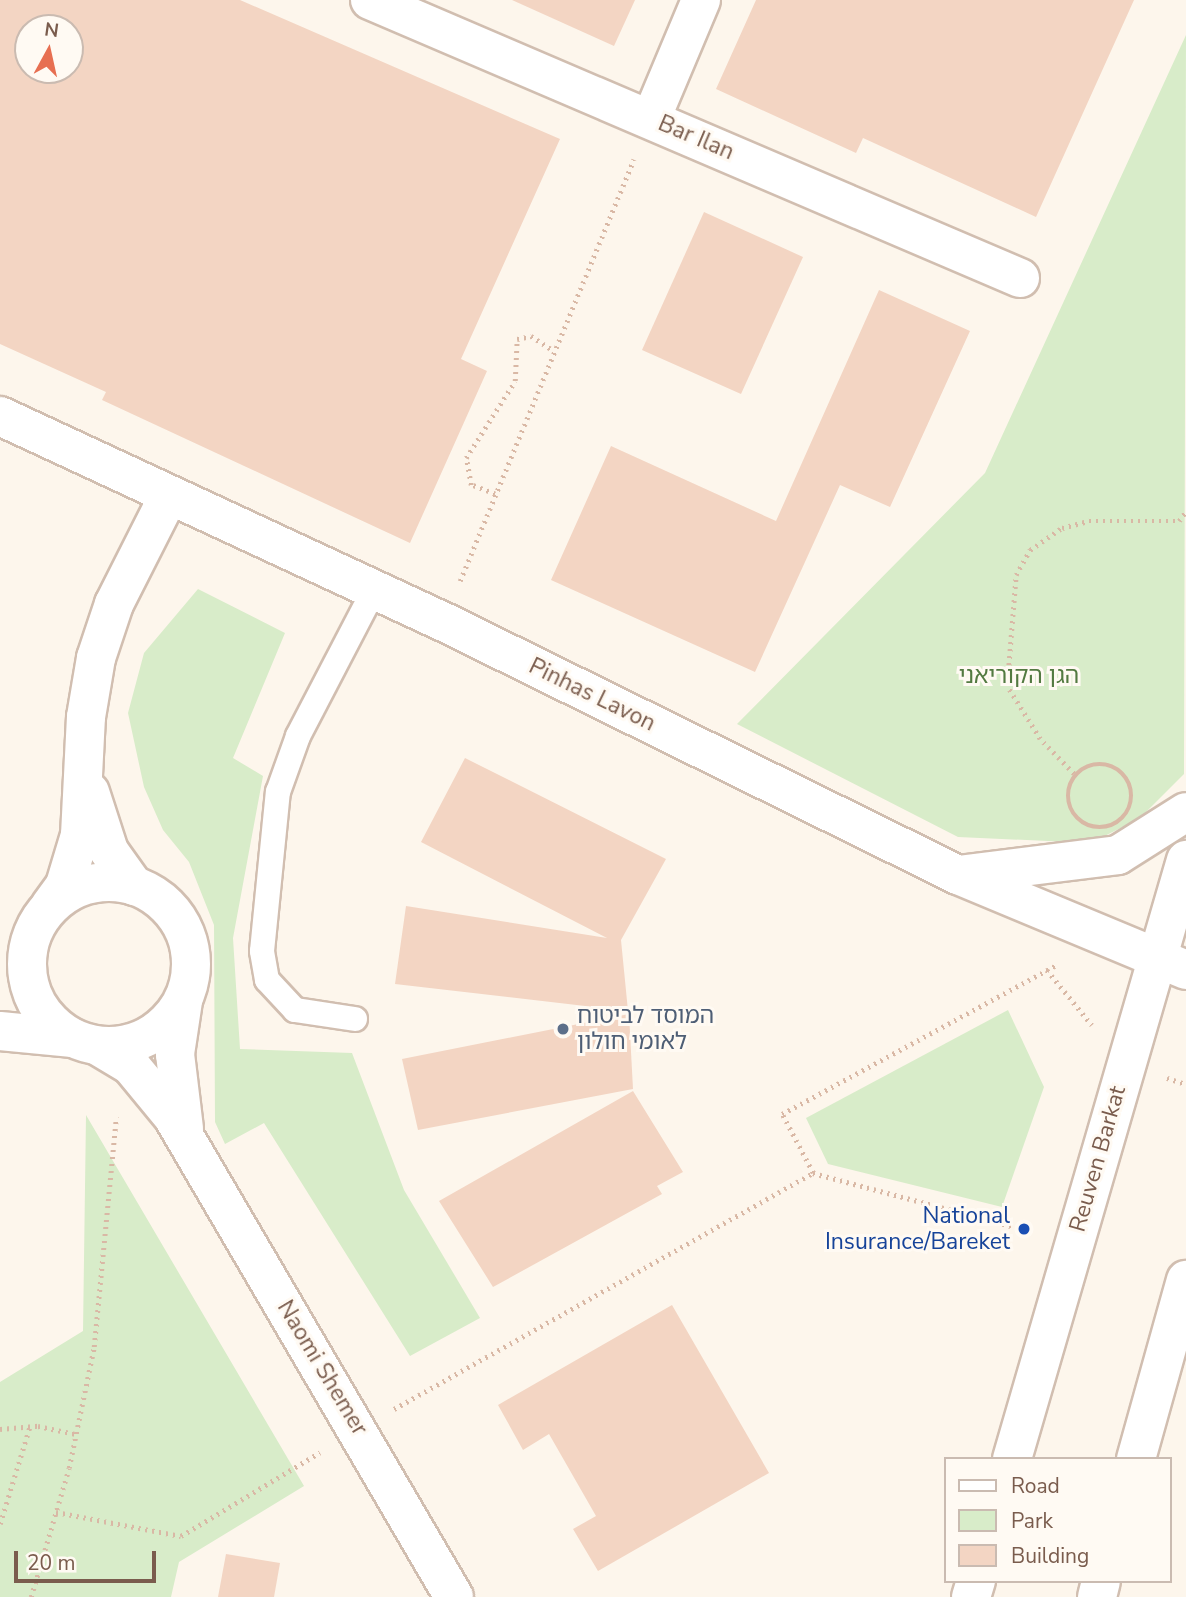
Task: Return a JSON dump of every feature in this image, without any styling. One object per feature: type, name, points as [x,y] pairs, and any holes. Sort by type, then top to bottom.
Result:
[{"type":"street","name":"Bar Ilan","points":[[370,0],[1020,278]]},
{"type":"street","points":[[651,119],[701,0]]},
{"type":"street","name":"Pinhas Lavon","points":[[0,416],[444,622],[958,875],[1172,964]]},
{"type":"street","points":[[0,981],[70,873],[88,783],[86,717],[96,658],[114,604],[169,495]]},
{"type":"street","points":[[0,1031],[97,1047],[148,1036],[183,1001],[191,976],[187,937],[167,905],[134,886],[109,850],[88,783]]},
{"type":"street","points":[[958,875],[1118,855],[1186,813]]},
{"type":"street","name":"Reuven Barkat","points":[[1013,1457],[1074,1244],[1172,964],[1186,860]]},
{"type":"street","points":[[97,1047],[43,1014],[32,992],[36,928],[82,886],[134,886]]},
{"type":"street","name":"Naomi Shemer","points":[[183,1001],[175,1054],[187,1140]]},
{"type":"street","name":"Naomi Shemer","points":[[97,1047],[187,1140],[454,1597]]},
{"type":"street","points":[[1137,1457],[1186,1280]]},
{"type":"lane","points":[[355,1019],[295,1010],[267,979],[262,951],[278,792],[299,736],[374,590]]},
{"type":"path","points":[[444,622],[651,119]]},
{"type":"path","points":[[495,494],[471,485],[466,458],[515,381],[517,339],[531,336],[554,351]]},
{"type":"path","points":[[1074,774],[1040,738],[1007,686],[1016,575],[1030,550],[1062,528],[1089,521],[1179,522],[1186,511]]},
{"type":"path","points":[[1108,764],[1123,772],[1132,789],[1127,815],[1111,828],[1093,828],[1076,819],[1066,795],[1074,774],[1108,764]]},
{"type":"path","points":[[813,1172],[782,1114],[1108,936]]},
{"type":"path","points":[[31,1597],[76,1434],[94,1347],[97,1047]]},
{"type":"path","points":[[56,1512],[181,1536],[358,1430],[813,1172],[1074,1244]]},
{"type":"path","points":[[0,1429],[30,1426],[76,1434]]},
{"type":"path","points":[[0,1524],[30,1426]]},
{"type":"green space","name":"הגן הקוריאני","points":[[1186,35],[1184,774],[1140,818],[1091,843],[958,837],[737,724],[985,473]]},
{"type":"green space","points":[[198,589],[285,633],[233,758],[263,776],[233,938],[240,1049],[352,1053],[404,1190],[480,1318],[410,1356],[264,1123],[225,1144],[215,1122],[214,925],[189,862],[163,830],[144,787],[128,713],[144,653]]},
{"type":"green space","points":[[1008,1010],[1044,1087],[1002,1207],[828,1164],[806,1118]]},
{"type":"green space","points":[[86,1115],[304,1486],[179,1562],[171,1597],[0,1597],[0,1382],[83,1331]]},
{"type":"building","points":[[0,0],[240,0],[560,139],[461,359],[487,371],[410,543],[102,400],[106,392],[0,344]]},
{"type":"building","points":[[512,0],[635,0],[614,46]]},
{"type":"building","points":[[756,0],[1134,0],[1036,217],[863,138],[856,153],[716,89]]},
{"type":"building","points":[[704,212],[803,257],[741,394],[642,350]]},
{"type":"building","points":[[879,290],[970,331],[890,507],[840,485],[755,672],[551,580],[611,446],[776,521]]},
{"type":"building","points":[[465,758],[666,859],[621,940],[628,1011],[395,984],[406,906],[607,938],[421,842]]},
{"type":"building","points":[[629,1014],[633,1089],[418,1130],[402,1059]]},
{"type":"building","points":[[633,1091],[683,1172],[657,1186],[662,1194],[493,1287],[439,1201]]},
{"type":"building","points":[[672,1305],[769,1473],[598,1571],[573,1529],[596,1516],[549,1434],[523,1450],[498,1405]]},
{"type":"building","points":[[226,1554],[280,1563],[274,1597],[218,1597]]},
{"type":"place","name":"המוסד לביטוח לאומי חולון","points":[[563,1029]]},
{"type":"place","name":"National Insurance/Bareket","points":[[1024,1229]]}]
